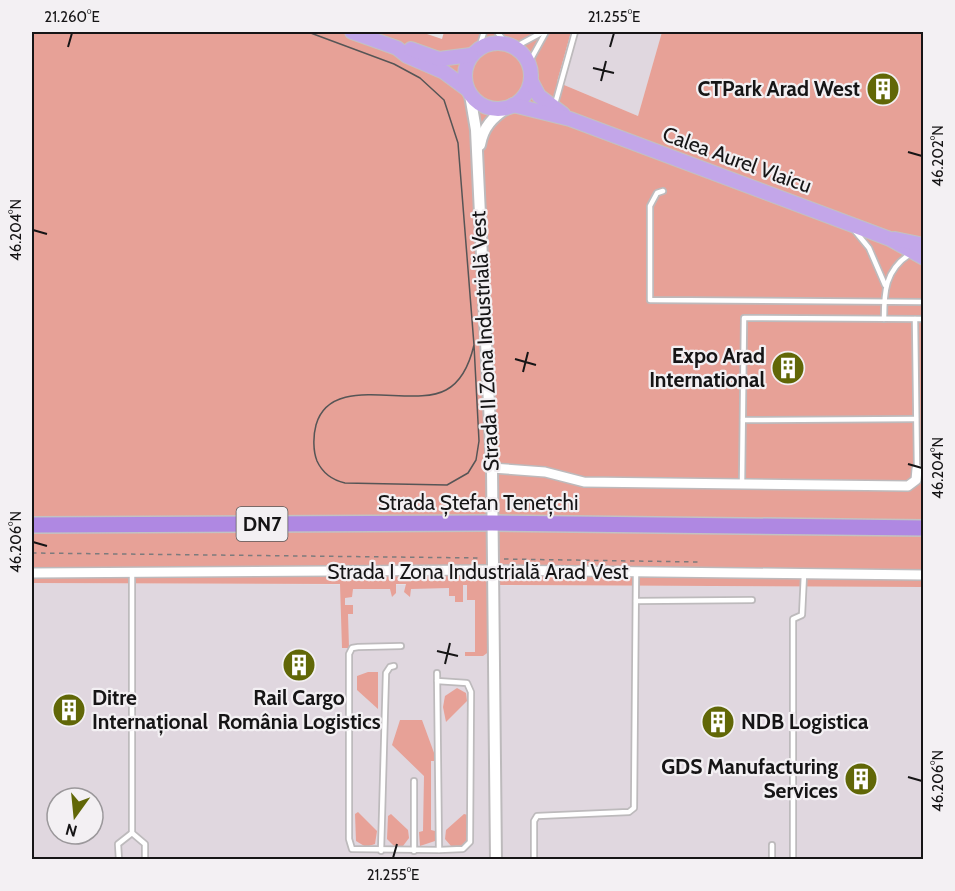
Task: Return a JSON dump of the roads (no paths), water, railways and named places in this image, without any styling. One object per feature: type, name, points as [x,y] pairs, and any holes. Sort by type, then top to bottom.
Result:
[{"type":"highway","name":"Strada Ștefan Tenețchi","points":[[32,525],[492,523],[924,528]]},
{"type":"main road","name":"Calea Aurel Vlaicu","points":[[352,32],[397,48],[407,56],[444,72],[486,107],[510,107],[570,119],[920,252]]},
{"type":"main road","name":"Calea Aurel Vlaicu","points":[[397,48],[409,48],[439,58],[475,52],[498,42],[511,45],[526,58],[539,96],[570,119]]},
{"type":"main road","points":[[468,92],[466,65],[475,52]]},
{"type":"main road","points":[[510,107],[524,97],[531,75]]},
{"type":"street","name":"Strada II Zona Industrială Vest","points":[[468,92],[475,122],[492,468],[496,860]]},
{"type":"street","name":"Strada II Zona Industrială Vest","points":[[477,160],[481,137],[487,126],[493,117],[510,107]]},
{"type":"street","points":[[492,468],[545,472],[584,482],[908,486],[916,480],[917,469]]},
{"type":"street","name":"Strada I Zona Industrială Arad Vest","points":[[32,573],[492,570],[924,575]]},
{"type":"lane","points":[[475,52],[484,32]]},
{"type":"lane","points":[[497,32],[511,45],[544,32]]},
{"type":"lane","points":[[531,75],[531,59],[544,32]]},
{"type":"lane","points":[[555,108],[575,32]]},
{"type":"lane","points":[[663,191],[657,193],[650,206],[650,300],[924,302]]},
{"type":"lane","points":[[846,223],[866,242],[885,285]]},
{"type":"lane","points":[[884,319],[885,285],[892,269],[920,252]]},
{"type":"lane","points":[[742,484],[744,318],[924,319]]},
{"type":"lane","points":[[915,319],[917,469]]},
{"type":"lane","points":[[743,420],[916,419]]},
{"type":"lane","points":[[534,860],[534,821],[537,816],[629,812],[634,808],[636,572]]},
{"type":"lane","points":[[132,573],[132,833],[145,844],[145,860]]},
{"type":"lane","points":[[793,860],[793,619],[802,615],[804,573]]},
{"type":"lane","points":[[636,601],[752,600]]},
{"type":"lane","points":[[401,646],[358,647],[352,648],[349,654],[350,845],[356,850],[463,849],[470,842],[471,692],[467,683],[437,681]]},
{"type":"lane","points":[[381,851],[386,673],[390,667],[394,666]]},
{"type":"lane","points":[[437,673],[439,850]]},
{"type":"lane","points":[[414,781],[414,851]]},
{"type":"lane","points":[[119,860],[118,844],[132,833]]},
{"type":"lane","points":[[772,845],[772,860]]},
{"type":"tram line","points":[[308,32],[394,64],[420,78],[444,100],[458,143],[474,345],[479,441],[476,460],[468,473],[447,485],[345,483],[332,478],[322,470],[317,461],[314,439],[316,425],[324,409],[338,400],[355,396],[431,395],[446,390],[461,376],[468,364],[474,345]]},
{"type":"place","name":"CTPark Arad West","points":[[883,89]]},
{"type":"place","name":"Expo Arad International","points":[[788,368]]},
{"type":"place","name":"Rail Cargo România Logistics","points":[[299,665]]},
{"type":"place","name":"Ditre Internațional","points":[[69,710]]},
{"type":"place","name":"NDB Logistica","points":[[718,722]]},
{"type":"place","name":"GDS Manufacturing Services","points":[[861,779]]}]
